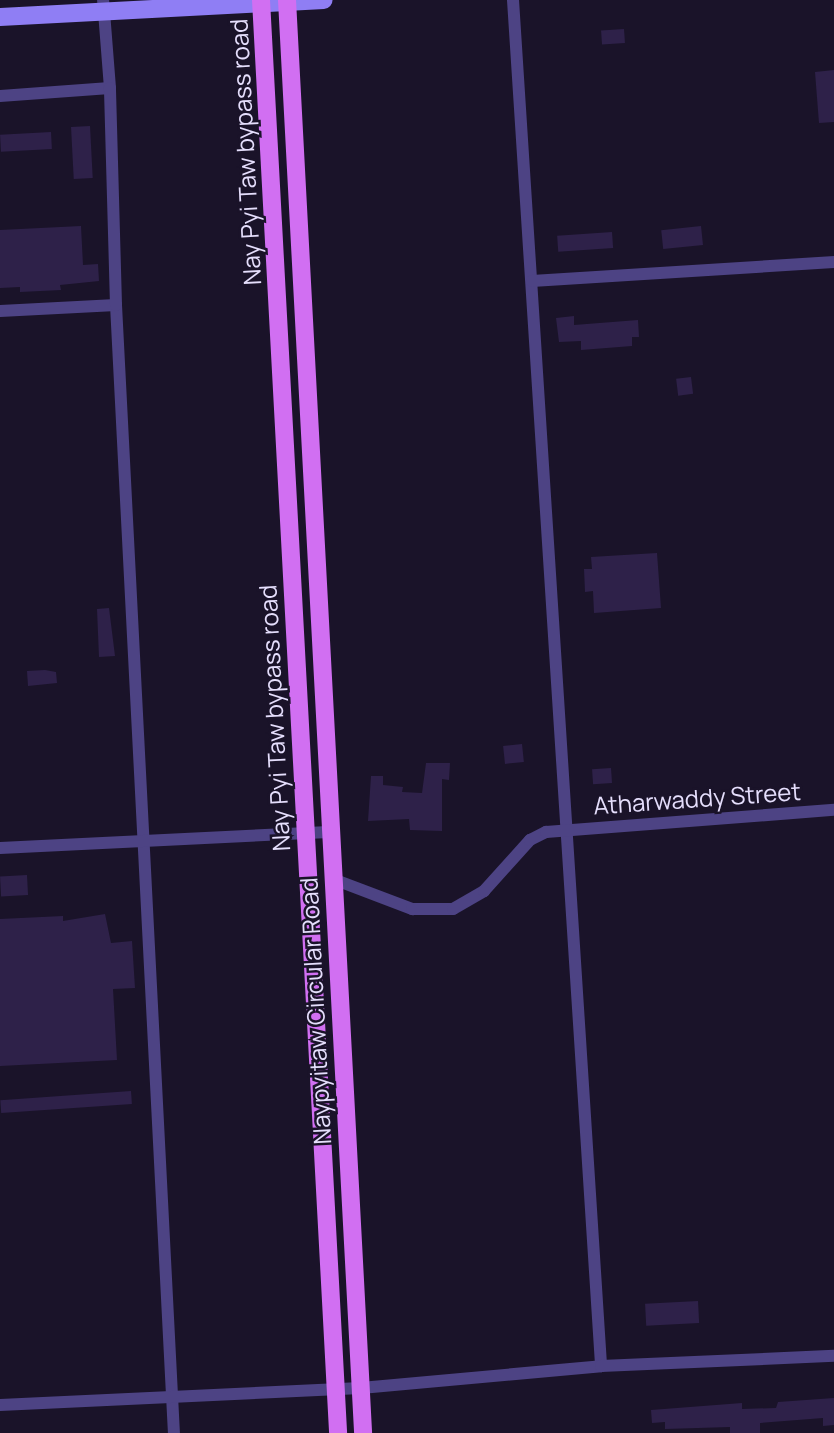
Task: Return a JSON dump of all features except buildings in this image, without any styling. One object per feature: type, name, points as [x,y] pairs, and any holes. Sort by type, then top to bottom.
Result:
[{"type":"main road","name":"Nay Pyi Taw bypass road","points":[[261,1],[338,1433]]},
{"type":"main road","name":"Naypyitaw Circular Road","points":[[287,1],[363,1433]]},
{"type":"street","points":[[0,17],[104,6],[324,0]]},
{"type":"street","points":[[513,0],[563,828],[601,1366]]},
{"type":"street","points":[[104,6],[110,88],[116,305],[146,841],[174,1433]]},
{"type":"street","points":[[0,96],[110,88]]},
{"type":"street","points":[[532,281],[834,262]]},
{"type":"street","points":[[0,312],[116,305]]},
{"type":"street","name":"Atharwaddy Street","points":[[333,879],[412,909],[453,909],[484,891],[530,840],[563,828],[834,810]]},
{"type":"street","points":[[0,848],[329,831]]},
{"type":"street","points":[[0,1405],[360,1388],[601,1366],[834,1356]]}]
